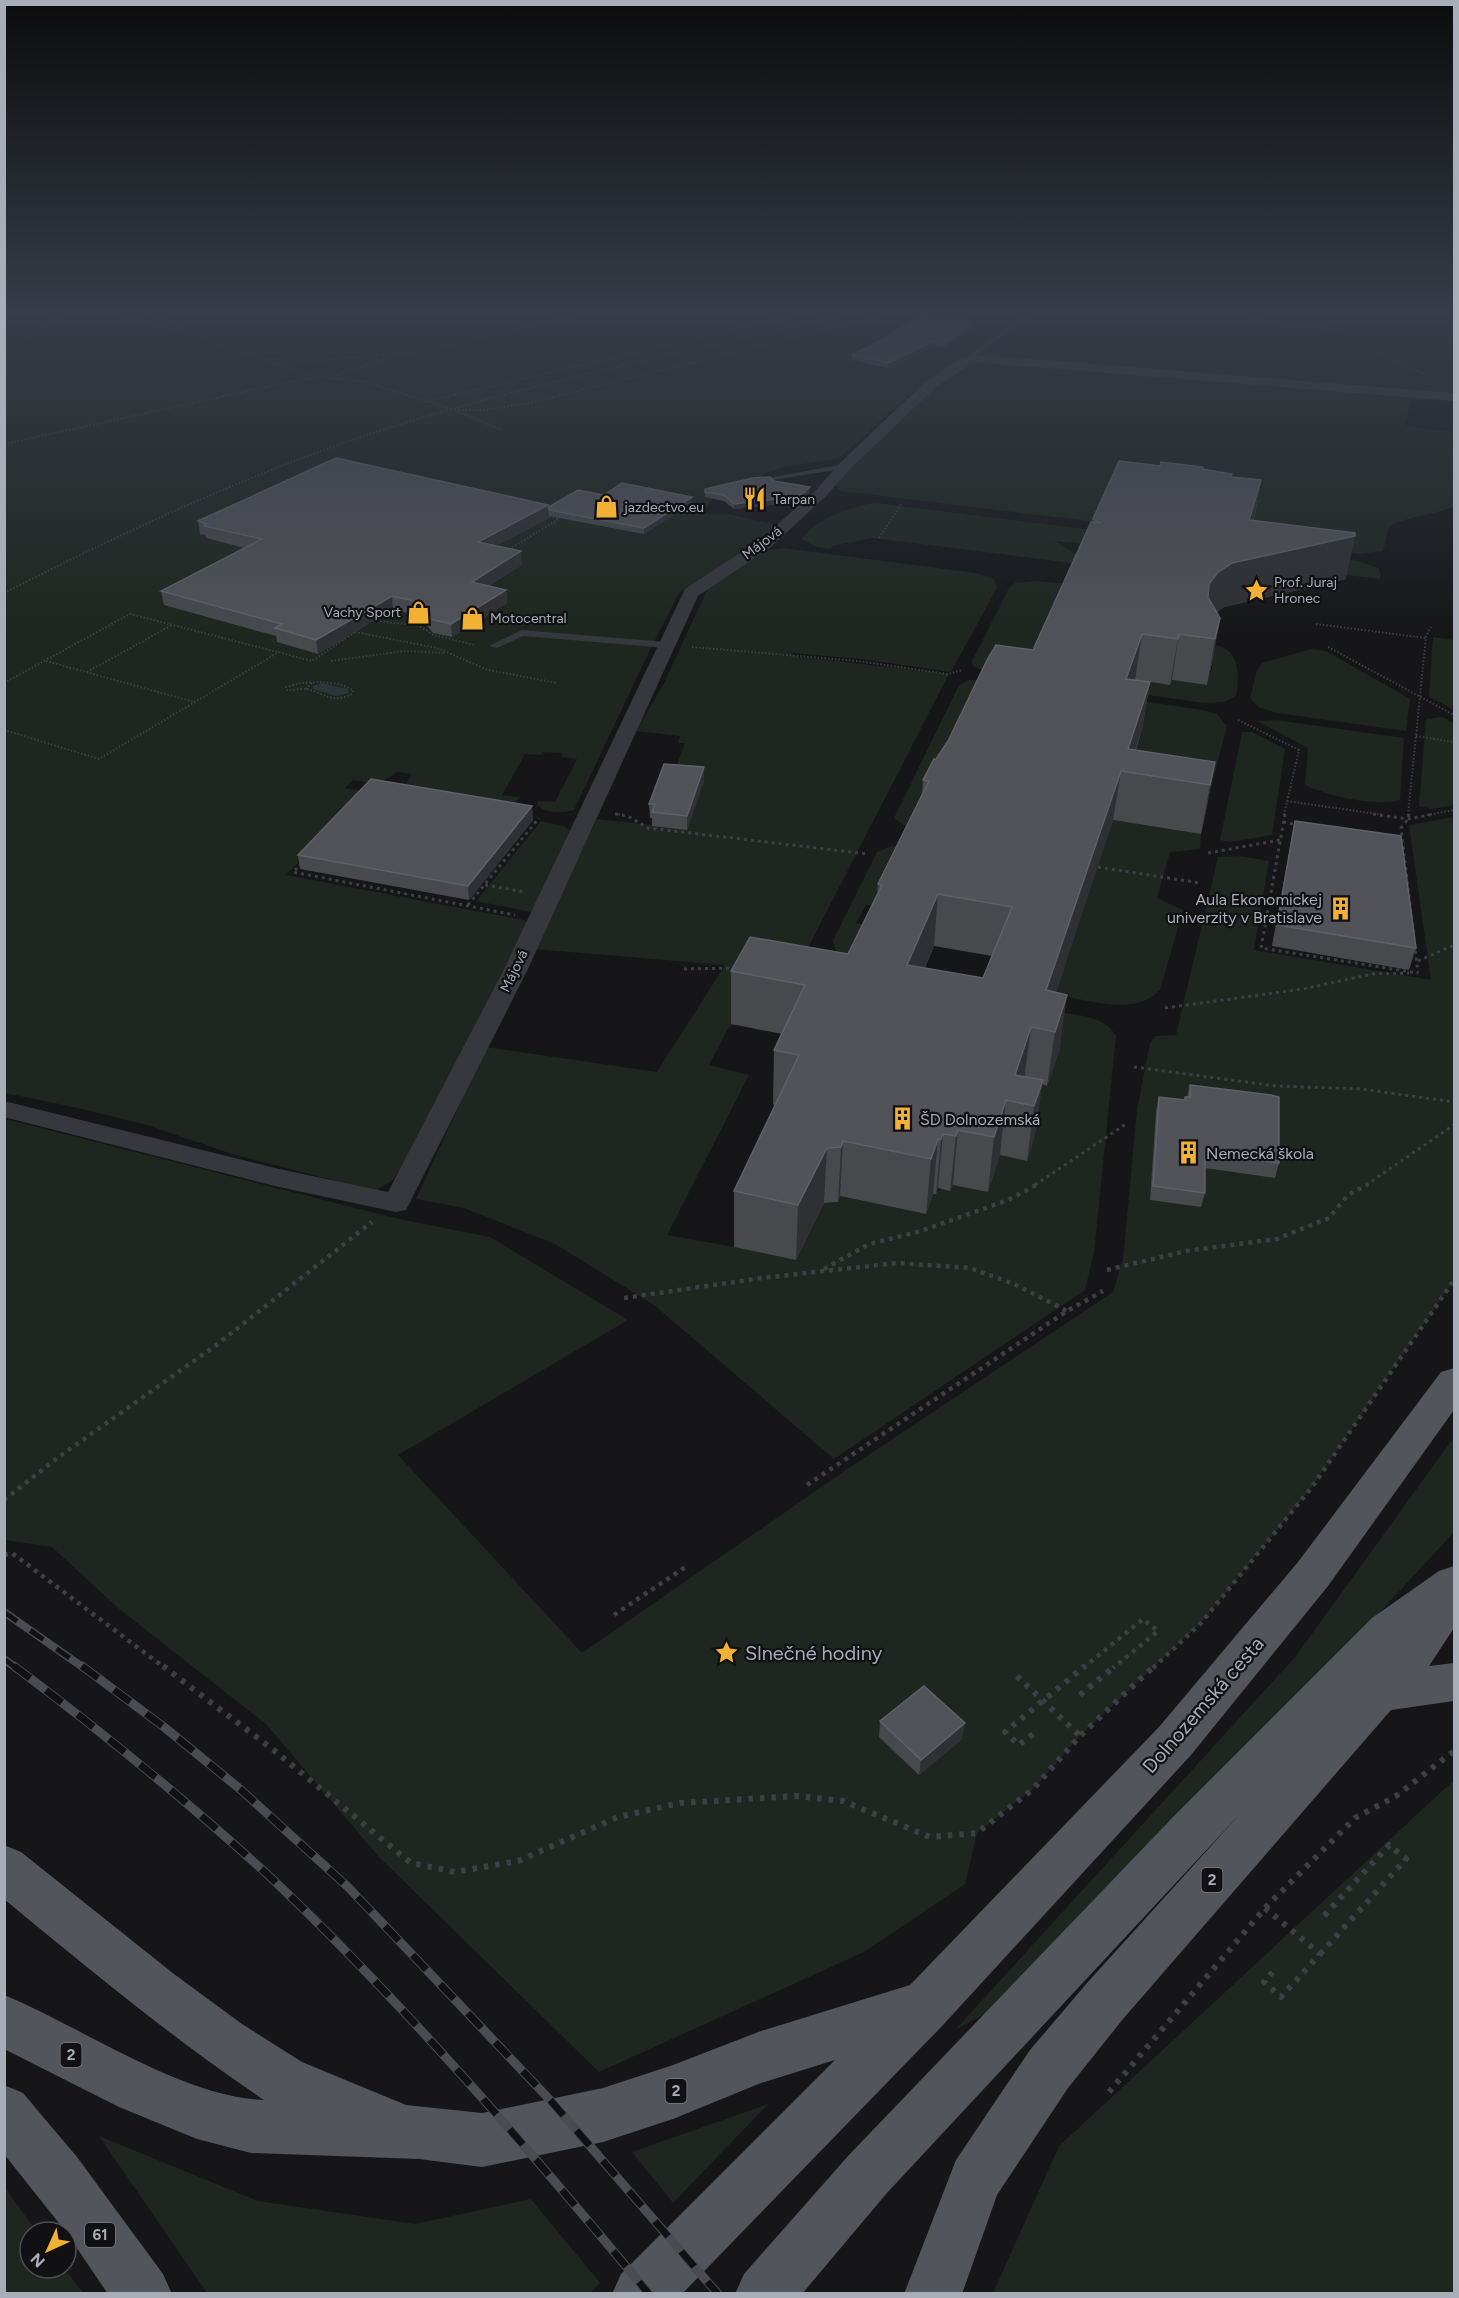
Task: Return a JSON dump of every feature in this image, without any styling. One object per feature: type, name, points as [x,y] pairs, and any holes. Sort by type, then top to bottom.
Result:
[{"type":"main road","name":"Dolnozemská cesta","points":[[641,2294],[925,2007],[1175,1741],[1313,1574],[1454,1384]]},
{"type":"main road","points":[[764,2294],[867,2175],[1217,1805],[1387,1631],[1455,1583]]},
{"type":"main road","name":"2","points":[[933,2294],[975,2179],[1048,2069],[1105,2001],[1416,1650],[1455,1594]]},
{"type":"main road","points":[[1378,1692],[1455,1682]]},
{"type":"main road","points":[[4,1868],[156,1992],[224,2042],[284,2081],[354,2112],[419,2132]]},
{"type":"main road","name":"2","points":[[4,2021],[138,2088],[197,2112],[251,2126],[419,2132],[482,2140],[603,2115],[673,2092],[761,2056],[925,2007]]},
{"type":"main road","name":"61","points":[[4,2112],[58,2176],[143,2294]]},
{"type":"street","name":"Májová","points":[[396,1203],[550,897],[691,593],[766,543],[820,494],[890,422]]},
{"type":"street","points":[[4,1108],[279,1178],[396,1203]]},
{"type":"lane","points":[[766,479],[845,466]]},
{"type":"lane","points":[[494,646],[522,633],[666,645]]},
{"type":"path","points":[[4,444],[104,422]]},
{"type":"path","points":[[4,593],[140,527],[226,489],[317,453],[411,422]]},
{"type":"path","points":[[483,422],[502,430]]},
{"type":"path","points":[[601,498],[620,485]]},
{"type":"path","points":[[879,538],[902,503]]},
{"type":"path","points":[[501,554],[560,519],[538,514]]},
{"type":"path","points":[[4,683],[130,614],[312,661],[355,632]]},
{"type":"path","points":[[373,621],[414,623],[420,621]]},
{"type":"path","points":[[414,623],[434,635],[480,646]]},
{"type":"path","points":[[1316,624],[1426,638]]},
{"type":"path","points":[[87,672],[173,625]]},
{"type":"path","points":[[1418,973],[1401,828],[1408,819],[1426,638],[1431,627]]},
{"type":"path","points":[[348,630],[411,642],[453,654],[488,670],[556,683]]},
{"type":"path","points":[[666,645],[857,661],[948,674],[962,670]]},
{"type":"path","points":[[1328,647],[1455,715]]},
{"type":"path","points":[[331,661],[404,651],[453,654]]},
{"type":"path","points":[[4,730],[99,759],[280,652]]},
{"type":"path","points":[[46,660],[194,703]]},
{"type":"path","points":[[306,689],[312,683]]},
{"type":"path","points":[[312,683],[334,683],[349,687],[352,694],[339,699],[328,698],[306,689],[294,691],[287,690],[286,687],[291,684],[312,683]]},
{"type":"path","points":[[1238,720],[1299,750],[1287,801],[1261,948],[1418,973]]},
{"type":"path","points":[[1416,736],[1455,742]]},
{"type":"path","points":[[1287,801],[1408,819],[1455,810]]},
{"type":"path","points":[[590,810],[628,816],[648,828],[868,854]]},
{"type":"path","points":[[467,906],[539,818]]},
{"type":"path","points":[[1283,822],[1303,825]]},
{"type":"path","points":[[1392,839],[1403,840]]},
{"type":"path","points":[[1208,853],[1280,840]]},
{"type":"path","points":[[309,856],[293,872],[539,919]]},
{"type":"path","points":[[1098,867],[1200,883]]},
{"type":"path","points":[[485,885],[550,897]]},
{"type":"path","points":[[1418,961],[1455,945]]},
{"type":"path","points":[[684,969],[742,968]]},
{"type":"path","points":[[1165,1008],[1303,989],[1373,974],[1418,973]]},
{"type":"path","points":[[1134,1067],[1275,1086],[1361,1089],[1455,1102]]},
{"type":"path","points":[[821,1271],[869,1244],[921,1231],[1008,1200],[1048,1178],[1126,1124]]},
{"type":"path","points":[[1107,1270],[1186,1251],[1277,1239],[1329,1218],[1348,1195],[1382,1176],[1455,1125]]},
{"type":"path","points":[[4,1500],[60,1456],[215,1346],[396,1203]]},
{"type":"path","points":[[624,1298],[897,1263],[970,1268],[1014,1284],[1066,1311]]},
{"type":"path","points":[[4,1555],[12,1553],[117,1630],[276,1752],[411,1863],[455,1872],[518,1861],[618,1817],[680,1803],[795,1796],[843,1802],[930,1837],[977,1833],[1033,1789],[1080,1736],[1201,1623],[1312,1487],[1455,1280]]},
{"type":"path","points":[[807,1485],[1066,1311],[1102,1291]]},
{"type":"path","points":[[614,1615],[687,1566]]},
{"type":"path","points":[[1033,1734],[1019,1745],[1005,1732],[1143,1619],[1158,1631],[1080,1695]]},
{"type":"path","points":[[1017,1676],[1080,1736]]},
{"type":"path","points":[[1109,2092],[1265,1908],[1355,1818],[1396,1796],[1455,1751]]},
{"type":"path","points":[[1277,1967],[1264,1982],[1281,1997],[1406,1859],[1389,1845],[1323,1917]]},
{"type":"path","points":[[1265,1908],[1320,1954]]},
{"type":"shaded area","points":[[4,422],[879,422],[839,458],[779,468],[762,475],[769,481],[714,496],[702,514],[728,514],[777,525],[739,555],[679,593],[574,810],[555,812],[537,805],[538,801],[555,802],[577,759],[561,757],[562,753],[525,754],[502,795],[520,797],[512,805],[404,787],[412,774],[397,772],[387,779],[376,782],[353,780],[345,788],[367,792],[286,875],[528,921],[415,1144],[393,1180],[375,1191],[232,1154],[147,1125],[5,1093]]},
{"type":"shaded area","points":[[896,422],[1406,422],[1405,425],[1454,433],[1454,506],[1393,525],[1388,531],[1382,551],[1360,554],[840,491],[834,483]]},
{"type":"shaded area","points":[[875,503],[1101,531],[1095,545],[1054,541],[1082,558],[1087,565],[873,538],[832,546],[831,549],[816,547],[802,539],[815,525],[845,510]]},
{"type":"shaded area","points":[[1232,546],[1358,561],[1378,568],[1381,574],[1380,579],[1221,560]]},
{"type":"shaded area","points":[[783,548],[976,573],[994,579],[997,588],[951,672],[862,659],[792,653],[793,656],[949,674],[797,969],[735,1025],[729,1027],[709,1065],[749,1075],[667,1235],[734,1247],[822,1206],[824,1203],[838,1202],[840,1196],[926,1214],[933,1194],[942,1189],[950,1191],[953,1185],[1002,1148],[1027,1160],[1035,1134],[1010,1129],[1050,1011],[1096,1019],[1104,1023],[1116,1036],[1094,1253],[1085,1290],[834,1459],[654,1305],[555,1244],[464,1208],[416,1199],[486,1047],[657,1072],[725,965],[534,949],[597,819],[687,829],[672,778],[685,743],[678,743],[680,736],[636,731],[663,685],[709,586],[765,551]]},
{"type":"shaded area","points":[[1037,581],[1077,585],[1134,685],[1135,680],[1170,685],[1172,680],[1207,685],[1213,664],[1190,661],[1215,645],[1229,652],[1234,658],[1238,673],[1236,696],[1224,702],[1204,703],[986,672],[973,666],[972,661],[1009,588],[1015,583]]},
{"type":"shaded area","points":[[1433,637],[1454,640],[1454,710],[1429,697]]},
{"type":"shaded area","points":[[1311,649],[1326,651],[1410,699],[1406,731],[1277,713],[1258,707],[1250,698],[1257,670],[1262,663]]},
{"type":"shaded area","points":[[988,679],[1203,710],[1217,714],[1227,726],[1210,793],[1192,799],[1120,797],[1142,729],[909,829],[894,818],[959,685],[969,680]]},
{"type":"shaded area","points":[[322,683],[348,689],[349,693],[336,696],[313,689],[313,686]]},
{"type":"shaded area","points":[[1442,717],[1454,723],[1454,805],[1432,809],[1419,806],[1426,719]]},
{"type":"shaded area","points":[[1276,720],[1404,738],[1400,800],[1379,802],[1352,799],[1305,785],[1308,748],[1257,721]]},
{"type":"shaded area","points":[[1242,732],[1252,732],[1285,749],[1272,835],[1231,842],[1220,840]]},
{"type":"shaded area","points":[[1454,817],[1454,1280],[1312,1487],[1201,1623],[1080,1736],[1033,1789],[977,1833],[965,1884],[864,1952],[599,2072],[379,1857],[266,1724],[118,1608],[52,1547],[5,1540],[5,1119],[399,1219],[490,1237],[628,1320],[398,1455],[582,1653],[846,1470],[1113,1292],[1123,1259],[1137,1110],[1150,1043],[1156,1036],[1176,1035],[1218,857],[1239,856],[1269,861],[1254,950],[1431,980],[1409,825]]},
{"type":"shaded area","points":[[1113,820],[1201,834],[1200,849],[1170,852],[1157,898],[1183,910],[1160,990],[1150,998],[1138,1003],[1124,1005],[1055,994],[1061,967],[1065,967]]},
{"type":"shaded area","points":[[541,821],[564,826],[570,830],[532,912],[476,901]]},
{"type":"shaded area","points":[[892,846],[917,847],[880,907],[866,905],[856,923],[879,928],[850,957],[836,952],[833,941],[877,852]]},
{"type":"shaded area","points":[[1454,1437],[1454,1532],[1348,1647],[1001,2005],[955,2030],[1296,1656]]},
{"type":"shaded area","points":[[1454,1780],[1454,2293],[993,2293],[1059,2146]]},
{"type":"shaded area","points":[[768,2104],[673,2203],[632,2152]]},
{"type":"shaded area","points":[[99,2136],[258,2201],[415,2224],[531,2199],[600,2283],[589,2294],[207,2293]]},
{"type":"shaded area","points":[[5,2188],[28,2220],[18,2220],[18,2280],[73,2280],[83,2293],[5,2293]]},
{"type":"building","points":[[336,458],[548,505],[478,542],[521,551],[472,582],[506,590],[451,624],[431,619],[418,602],[392,596],[316,640],[275,628],[282,624],[161,591],[262,539],[204,526],[207,524],[198,521]]},
{"type":"building","points":[[1119,461],[1160,466],[1161,462],[1203,467],[1202,469],[1232,474],[1230,477],[1261,480],[1249,520],[1355,533],[1355,536],[1232,563],[1218,572],[1209,584],[1208,597],[1220,618],[1215,639],[1179,634],[1178,639],[1142,634],[1126,679],[1150,682],[1128,749],[1215,762],[1210,785],[1121,771],[1046,990],[1067,995],[1055,1032],[1031,1027],[1015,1075],[1043,1080],[1034,1106],[1006,1100],[994,1137],[958,1130],[956,1136],[943,1134],[941,1139],[938,1139],[931,1159],[843,1141],[841,1147],[827,1148],[798,1205],[734,1191],[799,1055],[774,1050],[805,985],[731,971],[750,937],[848,954],[882,885],[878,884],[929,781],[923,780],[934,759],[948,741],[987,660],[996,645],[1033,650],[1091,522],[1101,523],[1093,519]],"holes":[[[938,894],[1012,907],[983,978],[907,965]]]},
{"type":"building","points":[[770,477],[774,481],[810,487],[802,494],[791,496],[793,497],[734,504],[724,495],[705,492],[705,489],[753,478]]},
{"type":"building","points":[[622,483],[692,497],[644,528],[549,510],[549,507],[578,490],[604,495]]},
{"type":"building","points":[[664,764],[704,767],[687,816],[652,812],[655,804],[649,804]]},
{"type":"building","points":[[371,779],[532,806],[468,886],[298,855]]},
{"type":"building","name":"Aula Ekonomickej univerzity v Bratislave","points":[[1295,821],[1401,836],[1416,948],[1277,925]]},
{"type":"building","name":"Nemecká škola","points":[[1190,1085],[1279,1097],[1279,1163],[1205,1153],[1205,1193],[1153,1186],[1159,1097],[1185,1100],[1185,1097],[1190,1097]]},
{"type":"building","points":[[924,1686],[965,1723],[921,1760],[880,1721]]},
{"type":"railway","points":[[4,1612],[84,1668]]},
{"type":"railway","points":[[4,1659],[16,1668]]},
{"type":"railway","points":[[14,1666],[175,1793],[267,1874],[318,1923],[464,2078],[649,2294]]},
{"type":"railway","points":[[82,1666],[164,1727],[240,1789],[348,1887],[551,2101],[718,2294]]},
{"type":"place","name":"Tarpan","points":[[755,499]]},
{"type":"place","name":"jazdectvo.eu","points":[[606,507]]},
{"type":"place","name":"Prof. Juraj Hronec","points":[[1256,590]]},
{"type":"place","name":"Vachy Sport","points":[[419,612]]},
{"type":"place","name":"Motocentral","points":[[472,618]]},
{"type":"place","name":"Aula Ekonomickej univerzity v Bratislave","points":[[1340,908]]},
{"type":"place","name":"ŠD Dolnozemská","points":[[902,1119]]},
{"type":"place","name":"Nemecká škola","points":[[1188,1153]]},
{"type":"place","name":"Slnečné hodiny","points":[[727,1653]]}]
